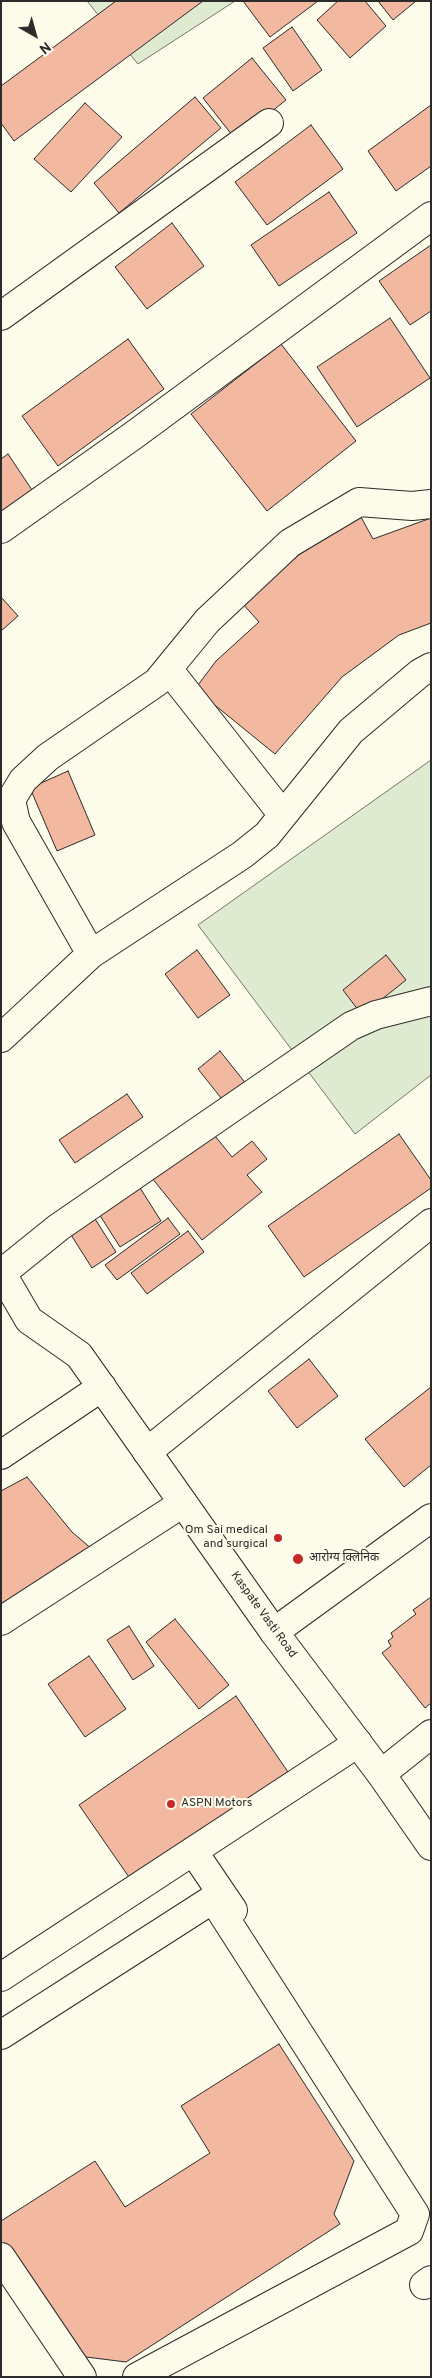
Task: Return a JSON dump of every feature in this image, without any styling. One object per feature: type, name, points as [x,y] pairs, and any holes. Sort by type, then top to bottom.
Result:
[{"type":"street","points":[[1,316],[269,123]]},
{"type":"street","points":[[1,529],[142,429],[431,216]]},
{"type":"street","points":[[91,954],[16,822],[11,800],[23,780],[48,756],[157,682],[207,621],[290,543],[359,502],[412,506],[431,504]]},
{"type":"street","points":[[1,1038],[91,954],[242,856],[268,834],[351,731],[420,673],[431,667]]},
{"type":"street","points":[[168,669],[283,815]]},
{"type":"street","points":[[2,1273],[59,1228],[351,1026],[376,1015],[431,1001]]},
{"type":"street","points":[[147,1452],[431,1223]]},
{"type":"street","name":"Kaspate Vasti Road","points":[[2,1273],[30,1320],[79,1355],[274,1632],[381,1774],[431,1846]]},
{"type":"street","points":[[1,1454],[102,1387]]},
{"type":"street","points":[[1,1622],[183,1503]]},
{"type":"street","points":[[274,1632],[431,1518]]},
{"type":"street","points":[[381,1774],[431,1734]]},
{"type":"street","points":[[1,1977],[358,1743]]},
{"type":"street","points":[[193,1851],[324,2049]]},
{"type":"street","points":[[1,2035],[213,1899],[415,2214],[409,2231],[137,2377]]},
{"type":"street","points":[[1,2257],[82,2377]]},
{"type":"green space","points":[[87,1],[235,1],[138,64]]},
{"type":"green space","points":[[431,760],[431,1075],[355,1134],[198,925]]},
{"type":"building","points":[[116,1],[203,1],[14,141],[1,123],[1,86]]},
{"type":"building","points":[[243,1],[318,1],[270,37]]},
{"type":"building","points":[[338,1],[365,1],[386,26],[350,58],[317,20]]},
{"type":"building","points":[[378,1],[416,1],[393,20]]},
{"type":"building","points":[[292,27],[322,70],[293,91],[263,48]]},
{"type":"building","points":[[252,58],[286,100],[236,140],[203,98]]},
{"type":"building","points":[[195,97],[221,128],[119,213],[94,183]]},
{"type":"building","points":[[85,103],[122,137],[71,192],[34,159]]},
{"type":"building","points":[[431,105],[431,166],[396,191],[368,151]]},
{"type":"building","points":[[311,125],[343,169],[267,225],[235,182]]},
{"type":"building","points":[[329,192],[357,233],[279,286],[251,245]]},
{"type":"building","points":[[172,223],[204,266],[147,309],[115,267]]},
{"type":"building","points":[[431,245],[431,311],[410,325],[379,281]]},
{"type":"building","points":[[390,318],[430,378],[357,427],[317,367]]},
{"type":"building","points":[[128,339],[164,389],[58,466],[22,416]]},
{"type":"building","points":[[281,344],[356,441],[267,511],[191,414]]},
{"type":"building","points":[[8,454],[36,496],[1,520],[1,459]]},
{"type":"building","points":[[361,517],[373,539],[431,518],[431,623],[399,635],[342,677],[275,754],[195,689],[216,661],[259,622],[242,603],[300,554]]},
{"type":"building","points":[[1,597],[18,616],[1,631]]},
{"type":"building","points":[[68,771],[95,835],[57,851],[30,788]]},
{"type":"building","points":[[197,950],[230,995],[198,1018],[165,974]]},
{"type":"building","points":[[386,955],[406,980],[362,1015],[343,990]]},
{"type":"building","points":[[220,1051],[247,1085],[225,1103],[198,1069]]},
{"type":"building","points":[[127,1094],[143,1117],[75,1163],[59,1140]]},
{"type":"building","points":[[211,1131],[232,1157],[252,1141],[267,1159],[247,1175],[262,1192],[202,1240],[152,1178]]},
{"type":"building","points":[[399,1134],[431,1180],[431,1188],[304,1277],[268,1226]]},
{"type":"building","points":[[135,1180],[161,1221],[120,1247],[94,1206]]},
{"type":"building","points":[[90,1211],[116,1252],[92,1268],[66,1227]]},
{"type":"building","points":[[168,1218],[180,1234],[117,1280],[105,1265]]},
{"type":"building","points":[[188,1231],[204,1252],[147,1294],[131,1273]]},
{"type":"building","points":[[309,1359],[338,1396],[297,1428],[268,1391]]},
{"type":"building","points":[[431,1387],[431,1465],[404,1487],[365,1439]]},
{"type":"building","points":[[27,1477],[72,1532],[93,1550],[1,1608],[1,1491]]},
{"type":"building","points":[[431,1597],[431,1703],[425,1708],[382,1653],[391,1646],[388,1641],[393,1637],[391,1633],[416,1614],[413,1610]]},
{"type":"building","points":[[175,1619],[229,1685],[199,1709],[146,1642]]},
{"type":"building","points":[[129,1626],[154,1666],[133,1680],[107,1640]]},
{"type":"building","points":[[89,1656],[126,1709],[85,1737],[48,1684]]},
{"type":"building","points":[[236,1696],[288,1772],[131,1880],[79,1805]]},
{"type":"building","points":[[279,2044],[354,2161],[334,2214],[340,2224],[126,2362],[70,2355],[1,2252],[1,2221],[95,2161],[125,2207],[210,2153],[181,2106]]},
{"type":"place","name":"Om Sai medical and surgical","points":[[278,1538]]},
{"type":"place","name":"आरोग्य क्लिनिक","points":[[298,1559]]},
{"type":"place","name":"ASPN Motors","points":[[171,1804]]}]
